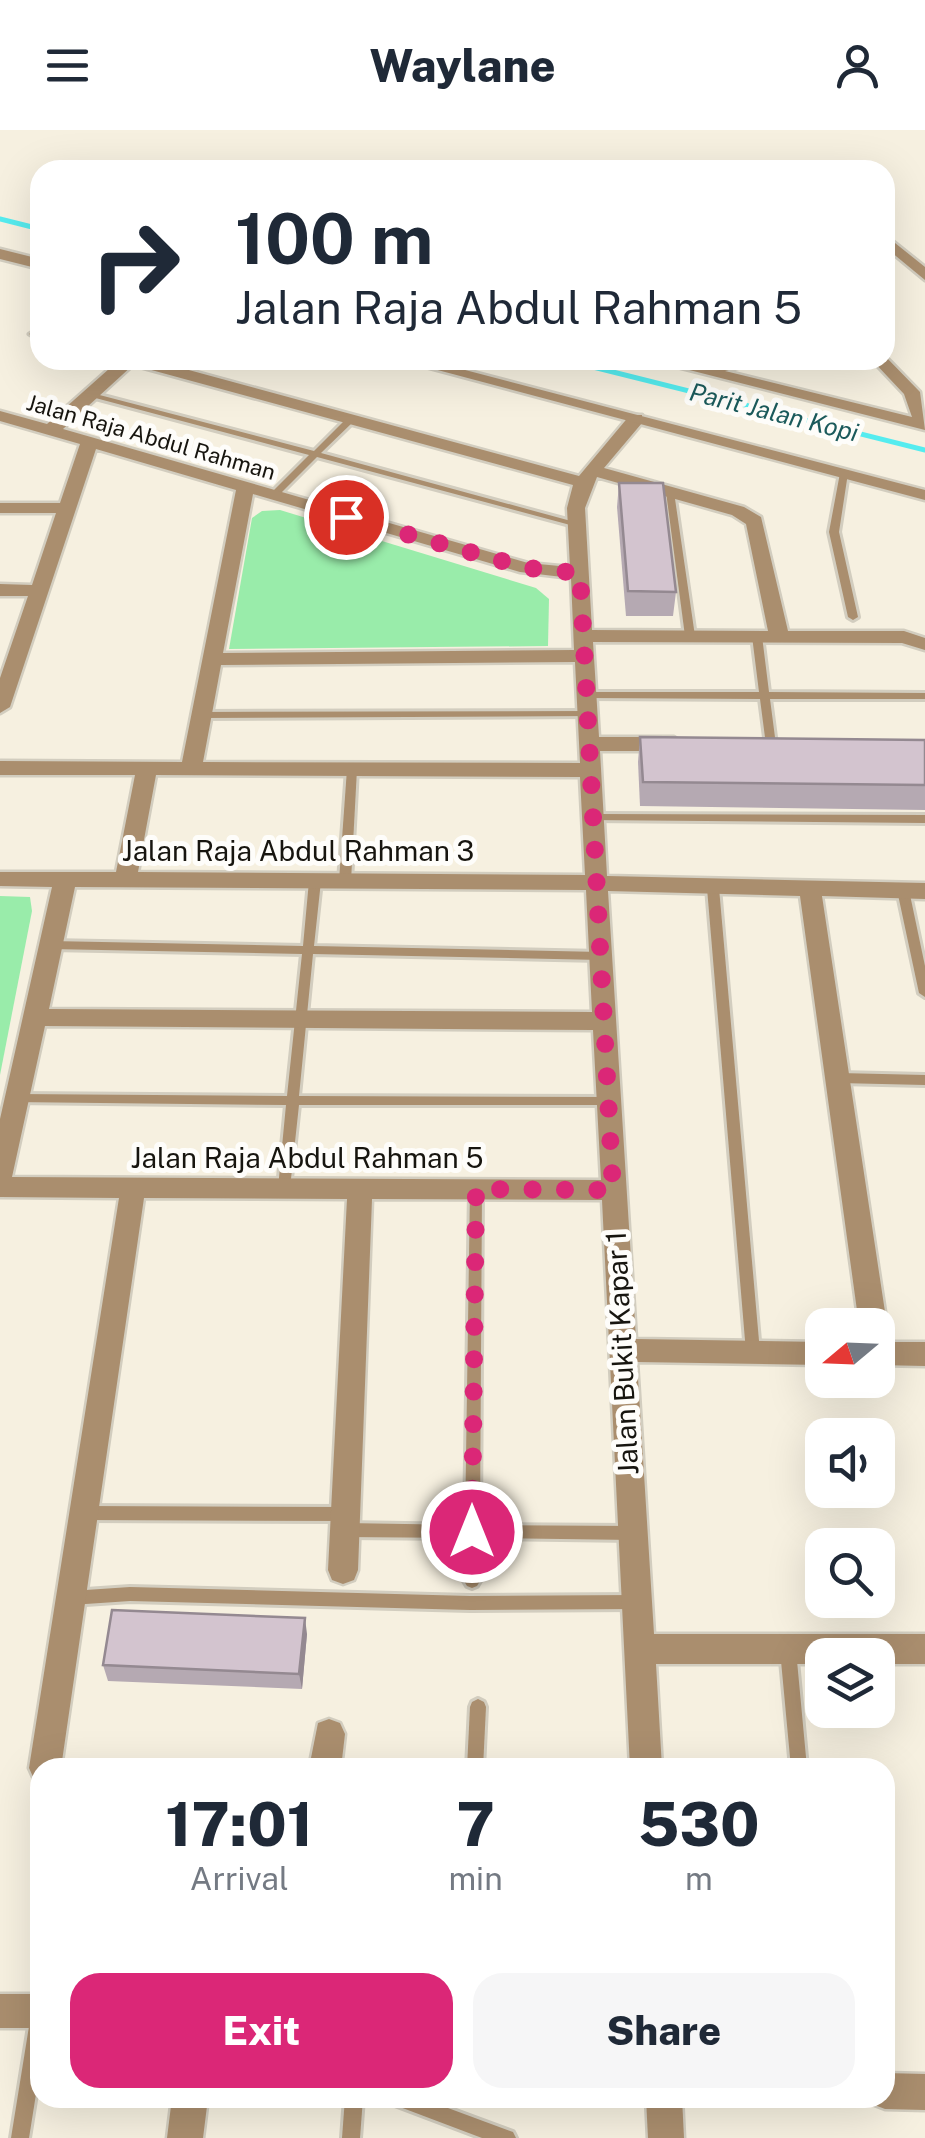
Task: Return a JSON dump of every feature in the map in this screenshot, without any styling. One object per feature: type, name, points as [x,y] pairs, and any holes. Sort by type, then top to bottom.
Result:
[{"type":"street","points":[[895,247],[925,274]]},
{"type":"street","points":[[0,254],[30,262]]},
{"type":"street","points":[[895,263],[910,261]]},
{"type":"street","points":[[50,431],[119,370]]},
{"type":"street","points":[[168,370],[352,419],[670,492],[738,512],[755,521],[779,636]]},
{"type":"street","points":[[447,370],[925,495]]},
{"type":"street","points":[[701,370],[924,425]]},
{"type":"street","points":[[890,370],[912,392],[924,425]]},
{"type":"street","name":"Jalan Raja Abdul Rahman","points":[[0,416],[527,568],[580,573]]},
{"type":"street","points":[[588,476],[636,419]]},
{"type":"street","points":[[0,708],[89,443]]},
{"type":"street","name":"Jalan Bukit Kapar 1","points":[[588,476],[576,508],[645,1758]]},
{"type":"street","points":[[191,769],[245,489]]},
{"type":"street","points":[[0,508],[68,508]]},
{"type":"street","points":[[0,590],[41,591]]},
{"type":"street","points":[[212,659],[583,646],[690,636],[904,636],[925,644]]},
{"type":"street","points":[[0,768],[352,769],[590,757],[698,744]]},
{"type":"street","points":[[126,880],[146,768]]},
{"type":"street","name":"Jalan Raja Abdul Rahman 3","points":[[0,879],[596,883],[914,891]]},
{"type":"street","points":[[0,1176],[65,880]]},
{"type":"street","points":[[810,889],[871,1308]]},
{"type":"street","points":[[34,1017],[604,1021]]},
{"type":"street","name":"Jalan Raja Abdul Rahman 5","points":[[0,1187],[613,1190]]},
{"type":"street","points":[[47,1758],[133,1188]]},
{"type":"street","points":[[342,1570],[360,1189]]},
{"type":"street","points":[[622,1350],[805,1353]]},
{"type":"street","points":[[895,1354],[925,1354]]},
{"type":"street","points":[[639,1649],[925,1650]]},
{"type":"street","points":[[326,1758],[329,1734]]},
{"type":"street","points":[[0,2010],[30,2011]]},
{"type":"street","points":[[895,2091],[925,2092]]},
{"type":"street","points":[[186,2138],[189,2108]]},
{"type":"street","points":[[664,2108],[666,2138]]},
{"type":"lane","points":[[91,394],[577,524]]},
{"type":"lane","points":[[273,496],[352,419]]},
{"type":"lane","points":[[844,473],[834,532],[853,616]]},
{"type":"lane","points":[[670,492],[690,636]]},
{"type":"lane","points":[[757,636],[771,745]]},
{"type":"lane","points":[[202,715],[587,705],[764,696],[925,696]]},
{"type":"lane","points":[[345,881],[352,769]]},
{"type":"lane","points":[[593,818],[925,819]]},
{"type":"lane","points":[[284,1188],[315,881]]},
{"type":"lane","points":[[714,888],[753,1352]]},
{"type":"lane","points":[[914,891],[925,994]]},
{"type":"lane","points":[[50,944],[601,956]]},
{"type":"lane","points":[[839,1078],[925,1080]]},
{"type":"lane","points":[[16,1099],[609,1102]]},
{"type":"lane","points":[[472,1581],[476,1189]]},
{"type":"lane","points":[[84,1513],[344,1522],[472,1532],[633,1533]]},
{"type":"lane","points":[[71,1598],[130,1594],[470,1603],[636,1602]]},
{"type":"lane","points":[[788,1650],[798,1758]]},
{"type":"lane","points":[[476,1758],[478,1708]]},
{"type":"lane","points":[[20,2138],[30,2074]]},
{"type":"lane","points":[[351,2138],[353,2108]]},
{"type":"lane","points":[[426,2108],[508,2138]]},
{"type":"green space","points":[[280,510],[536,588],[549,599],[548,646],[229,649],[252,518],[262,511]]},
{"type":"green space","points":[[0,896],[30,897],[32,911],[0,1075]]},
{"type":"building","points":[[619,483],[663,483],[676,592],[628,591]]},
{"type":"building","points":[[640,737],[925,740],[925,785],[643,782]]},
{"type":"building","points":[[112,1610],[305,1618],[299,1674],[103,1665]]},
{"type":"waterway","name":"Parit Jalan Kopi","points":[[0,219],[30,226]]},
{"type":"waterway","name":"Parit Jalan Kopi","points":[[605,370],[925,450]]},
{"type":"route","points":[[346,517],[527,568],[580,573],[613,1190],[476,1189],[472,1532]]}]
